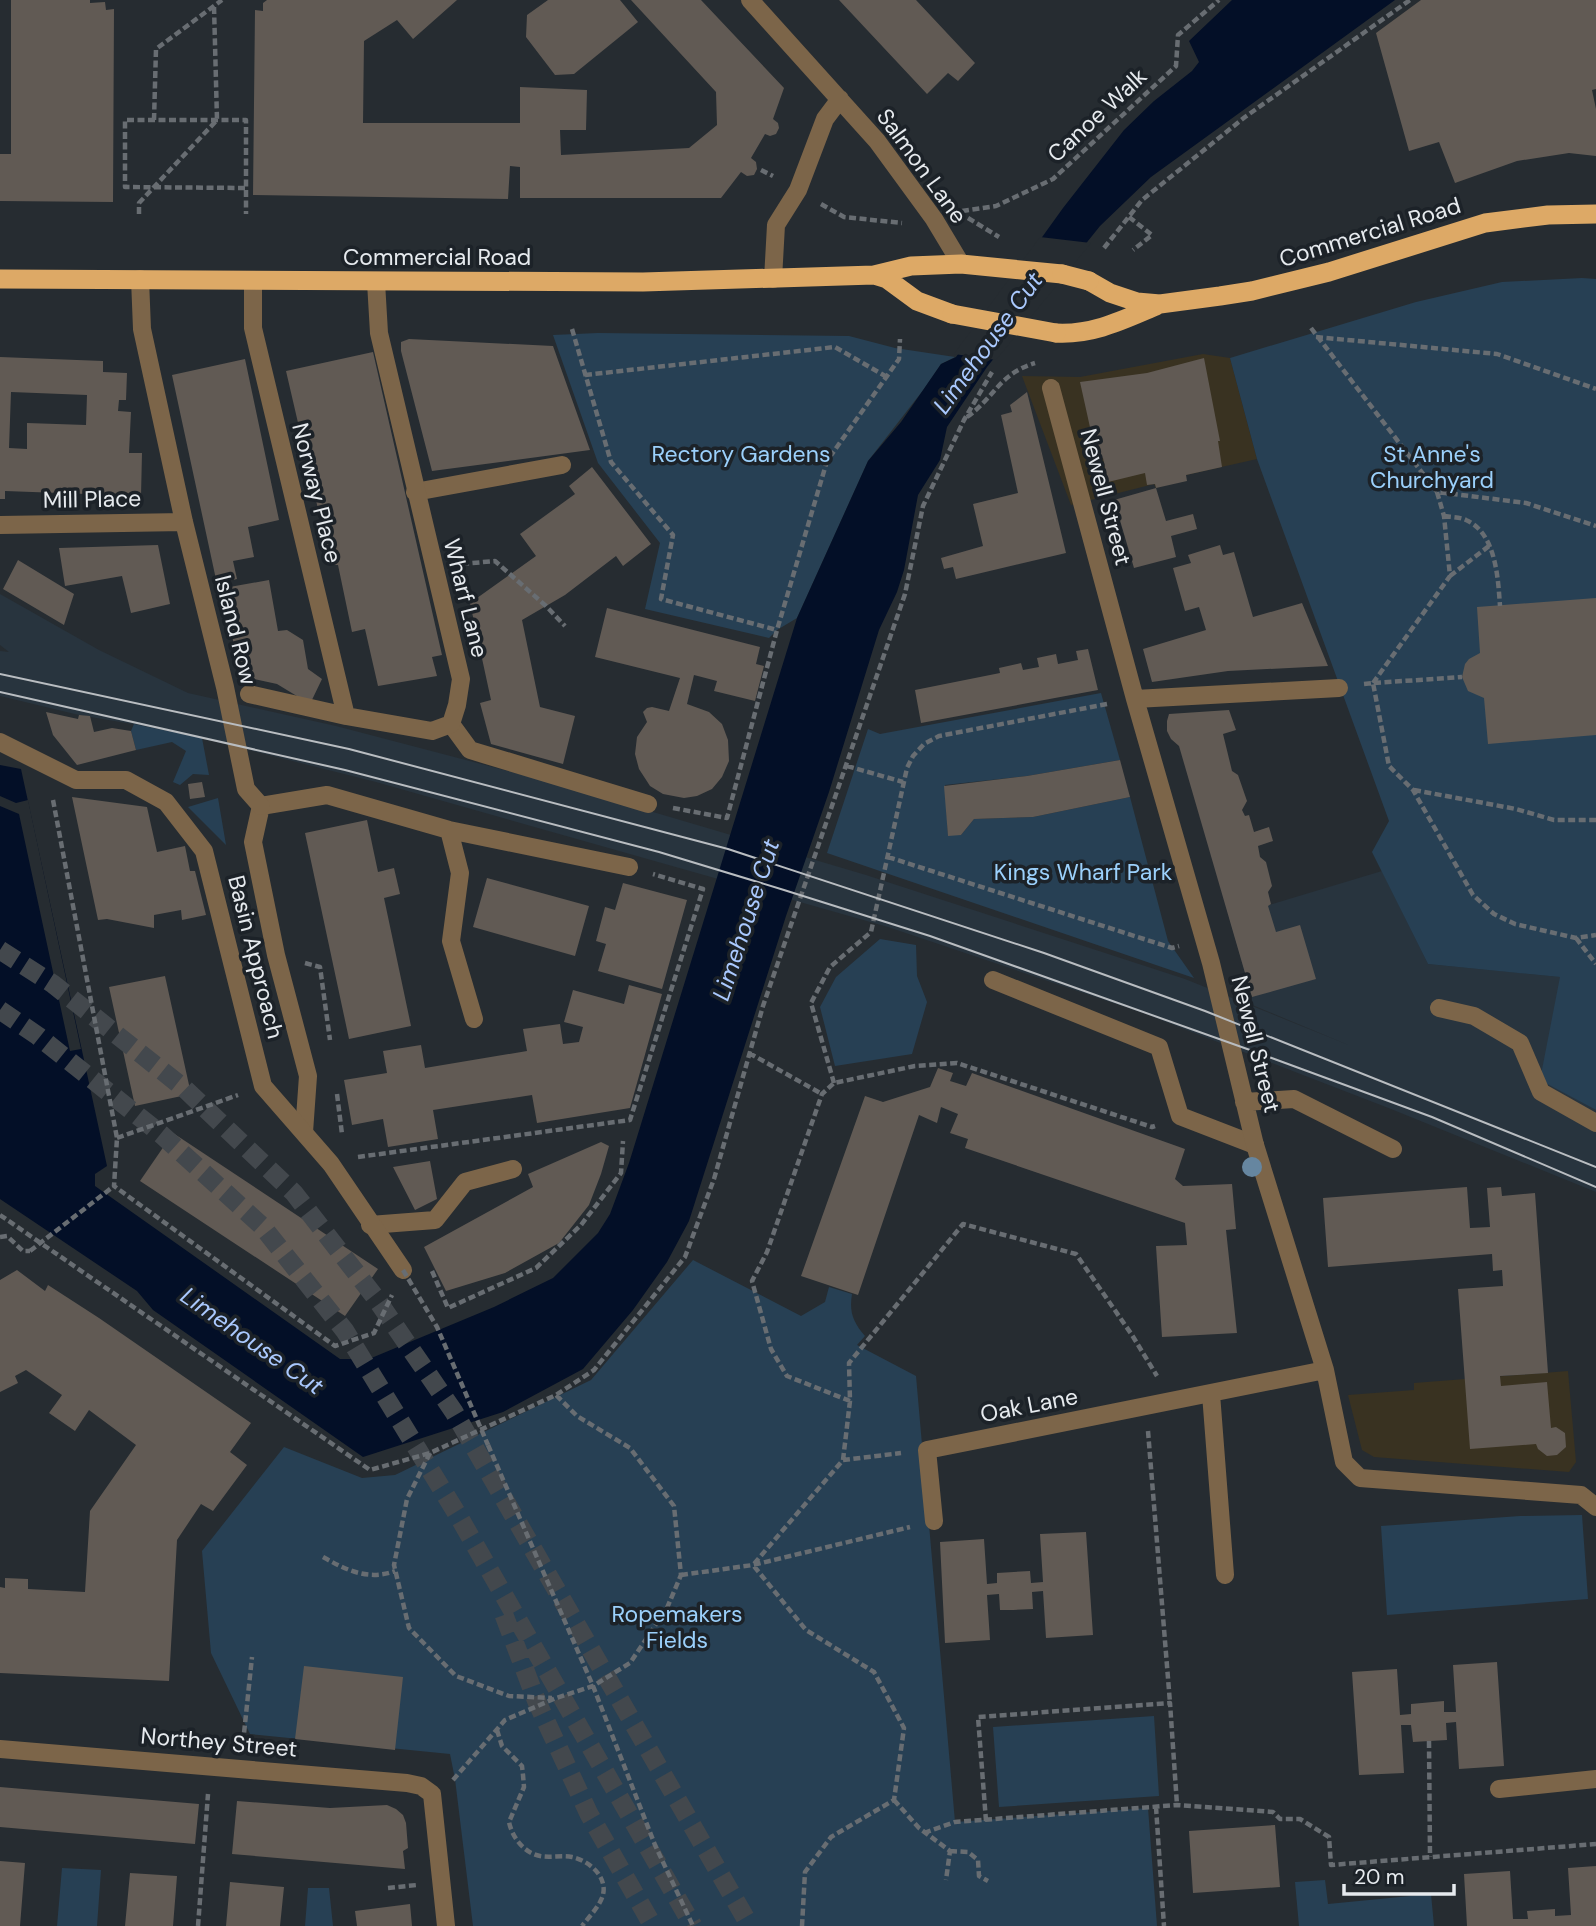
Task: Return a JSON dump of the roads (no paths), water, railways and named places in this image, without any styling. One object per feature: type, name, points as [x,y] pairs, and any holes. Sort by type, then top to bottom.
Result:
[{"type":"highway","name":"Commercial Road","points":[[0,279],[643,282],[874,275],[911,266],[961,264],[1062,275],[1089,281],[1110,293],[1137,302],[1160,304],[1288,283],[1485,223],[1548,215],[1596,214]]},
{"type":"highway","name":"Commercial Road","points":[[874,275],[887,279],[917,301],[952,314],[1056,333],[1072,334],[1102,328],[1160,304]]},
{"type":"street","name":"Salmon Lane","points":[[750,0],[877,141],[934,219],[961,264]]},
{"type":"street","points":[[773,279],[776,225],[798,190],[825,119],[840,99]]},
{"type":"street","name":"Island Row","points":[[139,279],[142,329],[184,522],[225,687],[246,789],[261,806]]},
{"type":"street","name":"Norway Place","points":[[253,281],[253,328],[346,716]]},
{"type":"street","name":"Wharf Lane","points":[[376,282],[379,333],[461,679],[451,724]]},
{"type":"street","name":"Newell Street","points":[[1051,388],[1135,699],[1204,939],[1255,1145],[1325,1370],[1344,1462],[1360,1478],[1581,1495],[1595,1502]]},
{"type":"street","points":[[415,492],[562,465]]},
{"type":"street","name":"Mill Place","points":[[0,525],[184,522]]},
{"type":"street","points":[[1135,699],[1339,688]]},
{"type":"street","points":[[249,694],[346,716],[432,731],[451,724],[470,750],[648,804]]},
{"type":"street","name":"Basin Approach","points":[[0,742],[76,780],[126,780],[166,802],[204,851],[263,1086],[331,1164],[403,1270]]},
{"type":"street","points":[[304,1132],[308,1076],[276,956],[253,842],[261,806],[327,795],[449,830],[629,867]]},
{"type":"street","points":[[449,830],[460,873],[452,941],[474,1019]]},
{"type":"street","points":[[993,980],[1159,1046],[1180,1116],[1255,1145]]},
{"type":"street","points":[[1438,1008],[1474,1016],[1520,1043],[1541,1092],[1596,1123]]},
{"type":"street","points":[[1244,1102],[1294,1099],[1393,1149]]},
{"type":"street","points":[[370,1225],[435,1220],[465,1182],[513,1169]]},
{"type":"street","name":"Oak Lane","points":[[934,1521],[927,1450],[1325,1370]]},
{"type":"street","points":[[1211,1394],[1225,1575]]},
{"type":"street","name":"Northey Street","points":[[0,1749],[210,1765],[421,1786],[432,1794],[446,1926]]},
{"type":"street","points":[[1499,1789],[1596,1779]]},
{"type":"water","name":"Limehouse Cut","points":[[1232,0],[1395,0],[1151,177],[1100,226],[987,367],[947,427],[940,460],[918,495],[904,570],[879,630],[689,1221],[667,1262],[633,1310],[583,1369],[503,1412],[363,1457],[153,1310],[137,1291],[0,1199],[0,765],[21,769],[107,1166],[95,1174],[95,1186],[340,1359],[369,1359],[494,1307],[553,1278],[598,1233],[610,1214],[629,1163],[797,618],[868,461],[901,422],[941,364],[956,357],[1063,208],[1124,130],[1154,101],[1192,71],[1199,62],[1189,41]]},
{"type":"tunnel","points":[[0,950],[53,984],[185,1089],[294,1193],[375,1297],[454,1412],[750,1926]]},
{"type":"tunnel","points":[[0,1010],[38,1036],[162,1135],[262,1226],[345,1331],[459,1517],[693,1926]]},
{"type":"tunnel","points":[[504,1615],[537,1702],[589,1814],[653,1926]]},
{"type":"tram line","points":[[0,674],[349,749],[728,849],[1044,953],[1205,1011],[1596,1167]]},
{"type":"tram line","points":[[0,692],[345,770],[659,852],[784,890],[930,936],[1250,1050],[1432,1117],[1596,1187]]},
{"type":"park label","name":"Rectory Gardens","points":[[741,454]]},
{"type":"park label","name":"St Anne's Churchyard","points":[[1432,467]]},
{"type":"park label","name":"Kings Wharf Park","points":[[1083,872]]},
{"type":"park label","name":"Ropemakers Fields","points":[[677,1627]]}]
